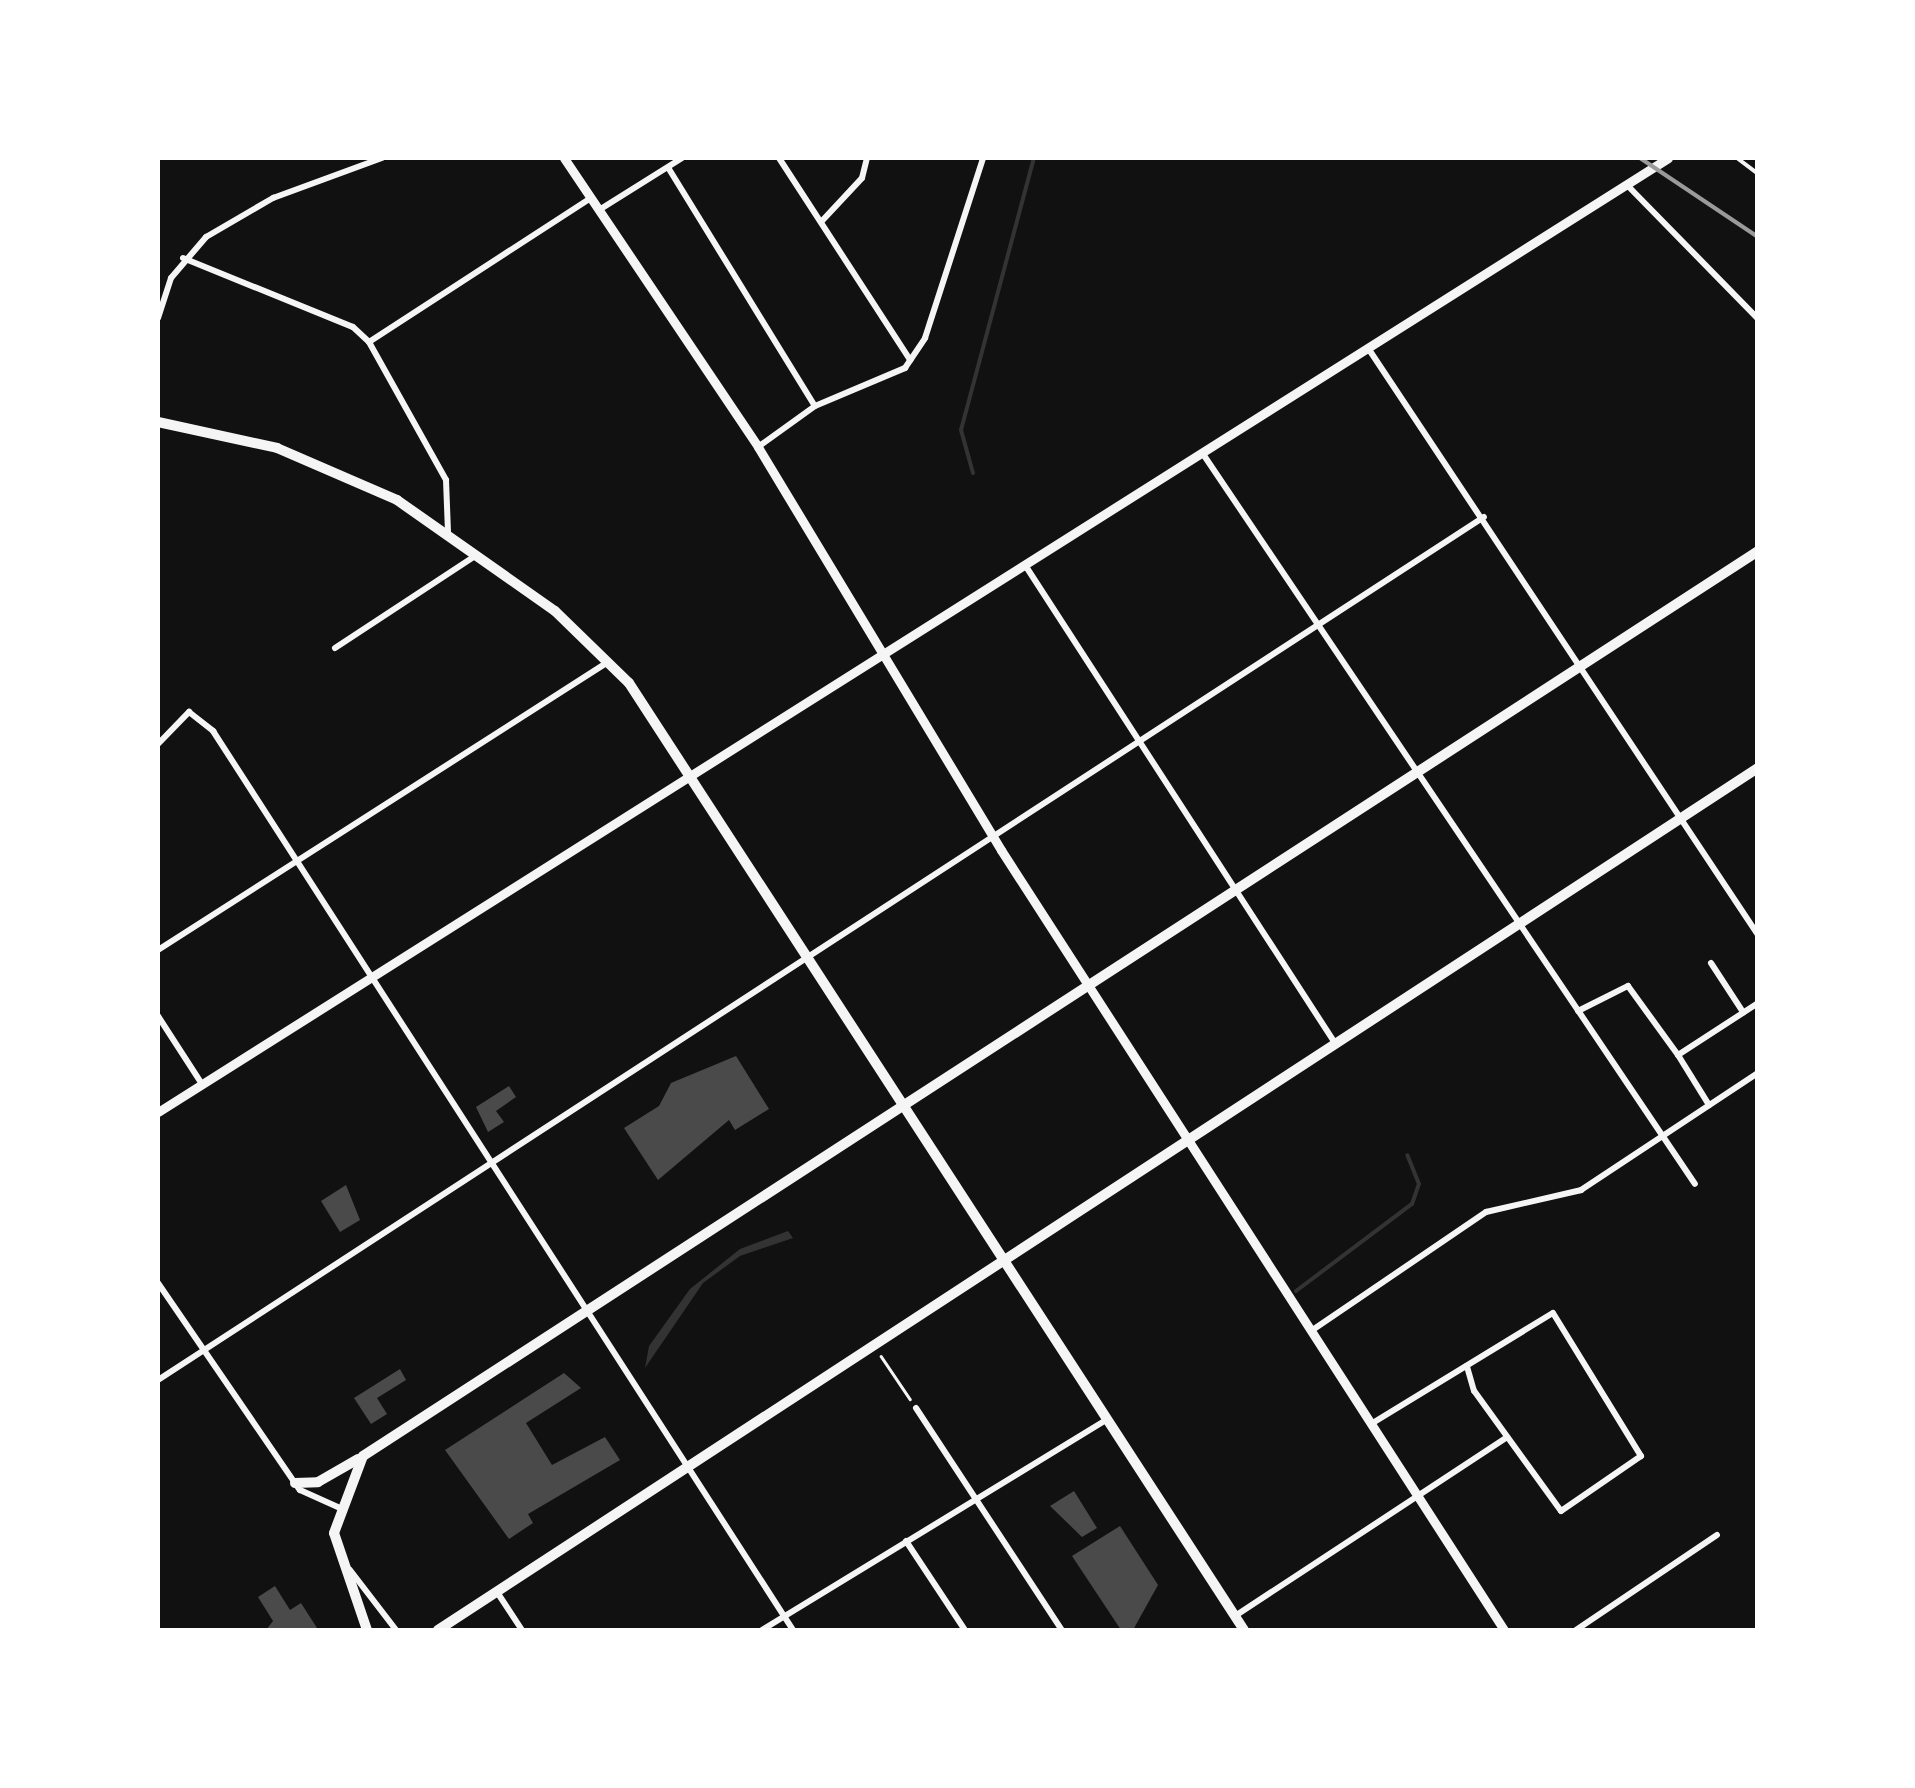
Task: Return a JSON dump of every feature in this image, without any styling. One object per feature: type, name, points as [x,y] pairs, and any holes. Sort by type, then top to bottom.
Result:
[{"type":"main road","points":[[158,422],[322,463],[480,553],[609,662],[690,771],[903,1109],[1003,1256],[1244,1630]]},
{"type":"main road","points":[[295,1483],[318,1482],[586,1314],[1758,551]]},
{"type":"main road","points":[[438,1630],[1003,1256],[1678,816],[1758,768]]},
{"type":"main road","points":[[362,1456],[338,1507],[334,1532],[367,1630]]},
{"type":"street","points":[[158,318],[183,258],[273,198],[382,158]]},
{"type":"street","points":[[564,158],[758,446],[995,838],[1190,1135],[1416,1498],[1504,1630]]},
{"type":"street","points":[[599,210],[682,158]]},
{"type":"street","points":[[779,158],[910,360]]},
{"type":"street","points":[[821,222],[862,178],[867,158]]},
{"type":"street","points":[[758,446],[815,406],[910,360],[982,158]]},
{"type":"street","points":[[158,1112],[690,771],[1025,566],[1668,158]]},
{"type":"street","points":[[669,168],[815,406]]},
{"type":"street","points":[[1627,185],[1758,318]]},
{"type":"street","points":[[369,342],[591,198]]},
{"type":"street","points":[[183,258],[353,327],[369,342],[446,480],[448,532]]},
{"type":"street","points":[[1368,348],[1582,665],[1758,936]]},
{"type":"street","points":[[1203,454],[1695,1184]]},
{"type":"street","points":[[158,1380],[812,961],[1484,518]]},
{"type":"street","points":[[335,648],[480,553]]},
{"type":"street","points":[[1025,566],[1136,746],[1334,1040]]},
{"type":"street","points":[[158,950],[609,662]]},
{"type":"street","points":[[158,744],[189,712],[213,731],[368,978],[793,1630]]},
{"type":"street","points":[[1711,963],[1743,1012]]},
{"type":"street","points":[[1577,1012],[1628,986],[1708,1105]]},
{"type":"street","points":[[1678,1055],[1758,1003]]},
{"type":"street","points":[[158,1016],[202,1084]]},
{"type":"street","points":[[1311,1331],[1486,1212],[1580,1190],[1758,1073]]},
{"type":"street","points":[[158,1283],[295,1483],[313,1503],[338,1507]]},
{"type":"street","points":[[1370,1425],[1467,1366],[1553,1314],[1641,1456],[1561,1510],[1506,1438],[1467,1366]]},
{"type":"street","points":[[916,1408],[1062,1630]]},
{"type":"street","points":[[762,1630],[1107,1419]]},
{"type":"street","points":[[1235,1616],[1506,1438]]},
{"type":"street","points":[[1576,1630],[1718,1535]]},
{"type":"street","points":[[906,1542],[965,1630]]},
{"type":"street","points":[[349,1569],[396,1630]]},
{"type":"street","points":[[497,1592],[522,1630]]},
{"type":"lane","points":[[1738,158],[1758,174]]},
{"type":"path","points":[[880,1354],[916,1408]]},
{"type":"shaded area","points":[[788,1231],[793,1238],[740,1256],[703,1283],[645,1368],[649,1346],[690,1289],[740,1249]]},
{"type":"building","points":[[736,1056],[769,1109],[735,1130],[729,1120],[658,1180],[624,1128],[659,1106],[671,1083]]},
{"type":"building","points":[[509,1086],[516,1097],[496,1111],[504,1122],[488,1132],[476,1107]]},
{"type":"building","points":[[346,1185],[360,1220],[340,1232],[321,1201]]},
{"type":"building","points":[[400,1369],[406,1380],[377,1398],[387,1414],[371,1424],[354,1398]]},
{"type":"building","points":[[564,1373],[581,1388],[526,1423],[552,1465],[605,1437],[620,1460],[528,1514],[533,1523],[509,1539],[445,1450]]},
{"type":"building","points":[[1074,1491],[1097,1528],[1082,1537],[1050,1506]]},
{"type":"building","points":[[1120,1526],[1158,1585],[1133,1630],[1121,1630],[1072,1556]]},
{"type":"building","points":[[275,1586],[290,1610],[301,1603],[317,1628],[266,1630],[273,1621],[258,1597]]},
{"type":"waterway","points":[[973,473],[961,430],[1034,158]]},
{"type":"waterway","points":[[1296,1291],[1412,1204],[1419,1184],[1407,1155]]},
{"type":"railway","points":[[1640,158],[1758,237]]}]
